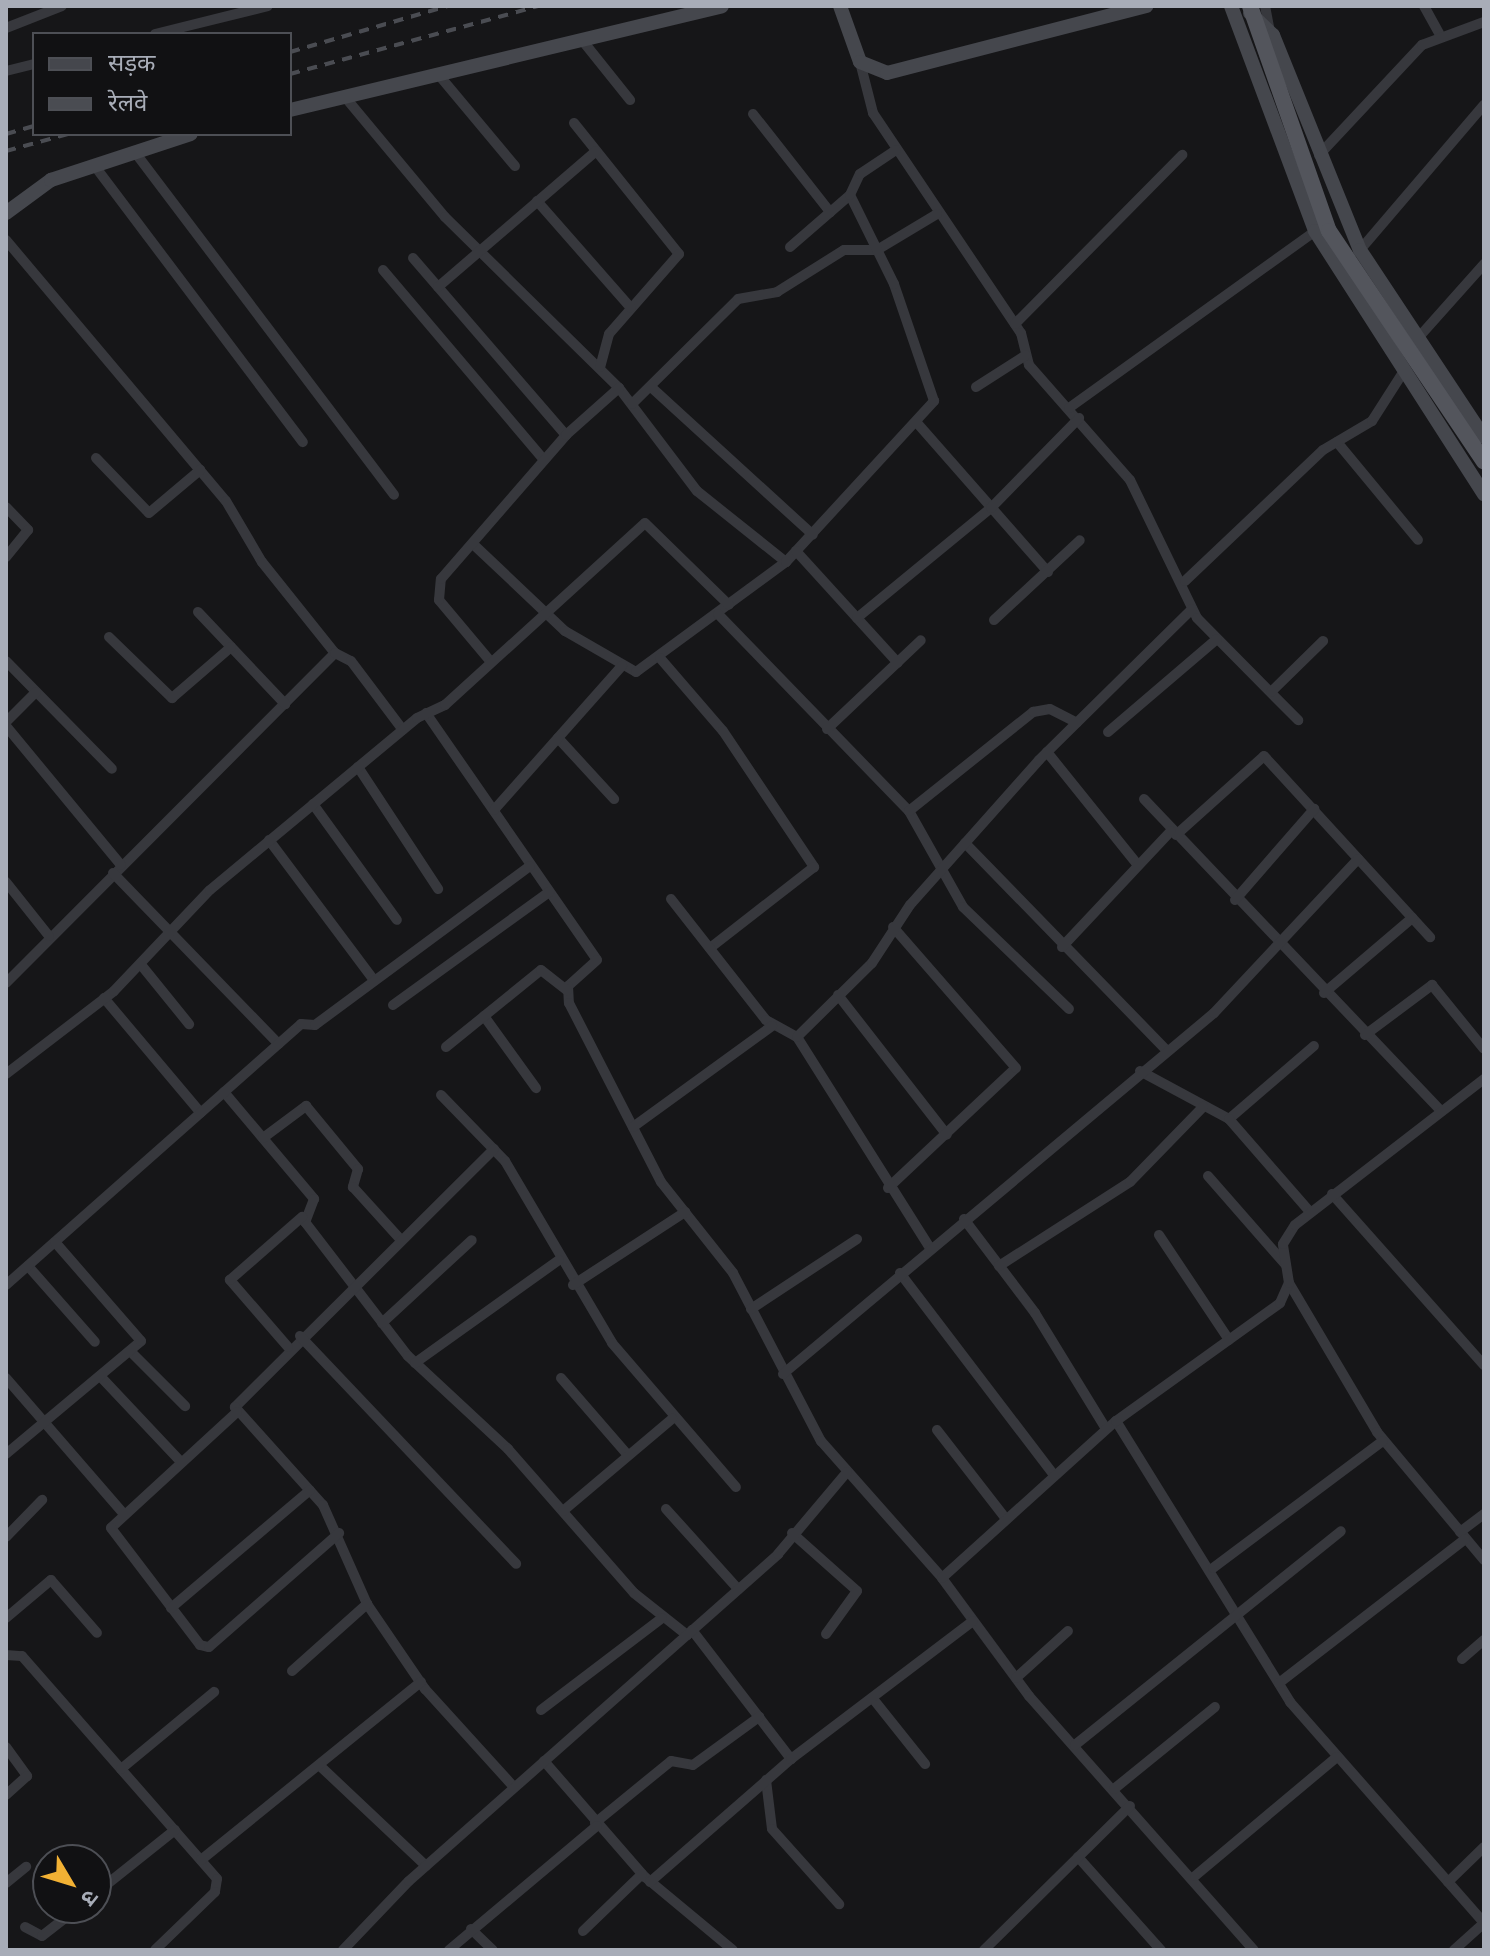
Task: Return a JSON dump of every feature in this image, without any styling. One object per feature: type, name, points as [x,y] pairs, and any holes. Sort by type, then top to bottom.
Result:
[{"type":"main road","points":[[292,110],[722,6]]},
{"type":"main road","points":[[840,6],[860,62],[887,73],[1147,6]]},
{"type":"main road","points":[[1231,6],[1315,231],[1484,494]]},
{"type":"main road","points":[[1239,6],[1269,27],[1360,250],[1484,437]]},
{"type":"main road","points":[[1250,6],[1329,231],[1484,462]]},
{"type":"main road","points":[[6,213],[51,180],[184,136]]},
{"type":"street","points":[[6,28],[42,9],[62,6]]},
{"type":"street","points":[[163,32],[268,6]]},
{"type":"street","points":[[1265,6],[1269,27]]},
{"type":"street","points":[[1424,6],[1439,33]]},
{"type":"street","points":[[1319,155],[1439,33],[1484,22]]},
{"type":"street","points":[[582,40],[630,100]]},
{"type":"street","points":[[860,62],[865,97],[896,150],[1015,324],[1026,355],[1130,480],[1185,581],[1192,609],[1217,639],[1298,720]]},
{"type":"street","points":[[6,71],[32,64]]},
{"type":"street","points":[[438,74],[515,166]]},
{"type":"street","points":[[345,97],[445,217],[482,248],[619,388],[697,491],[786,562]]},
{"type":"street","points":[[1360,250],[1484,105]]},
{"type":"street","points":[[753,114],[830,212]]},
{"type":"street","points":[[574,123],[679,254],[606,339],[600,367]]},
{"type":"street","points":[[790,247],[850,195],[860,174],[896,150]]},
{"type":"street","points":[[134,151],[394,495]]},
{"type":"street","points":[[438,287],[596,151]]},
{"type":"street","points":[[1015,324],[1182,155]]},
{"type":"street","points":[[94,165],[303,442]]},
{"type":"street","points":[[473,544],[544,612],[622,666],[636,672],[660,658],[786,562],[918,424],[933,394],[877,250],[850,195]]},
{"type":"street","points":[[537,201],[631,308]]},
{"type":"street","points":[[632,404],[738,299],[777,292],[844,250],[877,250],[937,214]]},
{"type":"street","points":[[1069,408],[1315,231]]},
{"type":"street","points":[[6,240],[200,470],[335,653],[351,661],[403,730]]},
{"type":"street","points":[[413,258],[566,435]]},
{"type":"street","points":[[1419,337],[1484,264]]},
{"type":"street","points":[[383,270],[544,460]]},
{"type":"street","points":[[976,387],[1026,355]]},
{"type":"street","points":[[1185,581],[1337,442],[1372,421],[1404,371]]},
{"type":"street","points":[[651,387],[813,535]]},
{"type":"street","points":[[491,662],[439,600],[441,579],[566,435],[619,388]]},
{"type":"street","points":[[857,618],[991,508],[1079,418]]},
{"type":"street","points":[[918,424],[1048,572]]},
{"type":"street","points":[[1337,442],[1418,540]]},
{"type":"street","points":[[96,458],[149,513],[200,470]]},
{"type":"street","points":[[6,507],[28,530],[6,557]]},
{"type":"street","points":[[6,1074],[142,966],[173,935],[198,901],[403,730],[491,662],[649,522],[729,605]]},
{"type":"street","points":[[994,620],[1080,540]]},
{"type":"street","points":[[796,551],[898,663]]},
{"type":"street","points":[[797,1037],[872,963],[893,927],[1047,752],[1192,609]]},
{"type":"street","points":[[198,612],[285,704]]},
{"type":"street","points":[[718,614],[909,811],[938,873],[974,920],[1069,1009]]},
{"type":"street","points":[[109,637],[172,698],[231,647]]},
{"type":"street","points":[[1108,732],[1217,639]]},
{"type":"street","points":[[827,729],[921,640]]},
{"type":"street","points":[[1271,692],[1323,641]]},
{"type":"street","points":[[6,983],[49,936],[335,653]]},
{"type":"street","points":[[660,658],[723,731],[814,867],[710,948]]},
{"type":"street","points":[[6,661],[112,769]]},
{"type":"street","points":[[494,810],[622,666]]},
{"type":"street","points":[[36,692],[6,724],[117,869],[173,935],[279,1044]]},
{"type":"street","points":[[909,811],[1033,712],[1050,709],[1077,723]]},
{"type":"street","points":[[426,713],[597,960],[567,990]]},
{"type":"street","points":[[558,738],[614,799]]},
{"type":"street","points":[[1047,752],[1138,865]]},
{"type":"street","points":[[1062,947],[1138,865],[1261,756],[1314,809],[1430,937]]},
{"type":"street","points":[[358,767],[438,889]]},
{"type":"street","points":[[1144,799],[1235,900],[1441,1111]]},
{"type":"street","points":[[313,804],[397,920]]},
{"type":"street","points":[[1235,900],[1314,809]]},
{"type":"street","points":[[269,840],[373,979]]},
{"type":"street","points":[[965,843],[1062,947],[1167,1051]]},
{"type":"street","points":[[783,1374],[1140,1071],[1214,1013],[1358,859]]},
{"type":"street","points":[[6,1285],[279,1044],[530,866]]},
{"type":"street","points":[[6,882],[49,936]]},
{"type":"street","points":[[393,1005],[549,892]]},
{"type":"street","points":[[671,899],[772,1026],[797,1037],[888,1188],[930,1248]]},
{"type":"street","points":[[1324,993],[1412,918]]},
{"type":"street","points":[[888,1188],[1016,1068],[893,927]]},
{"type":"street","points":[[142,966],[189,1024]]},
{"type":"street","points":[[446,1047],[541,970],[567,990],[633,1127],[685,1212],[733,1273],[783,1374],[821,1441],[942,1578],[1016,1678],[1195,1876],[1254,1950]]},
{"type":"street","points":[[1365,1035],[1432,985],[1484,1049]]},
{"type":"street","points":[[838,995],[947,1135]]},
{"type":"street","points":[[104,998],[201,1113]]},
{"type":"street","points":[[484,1016],[536,1088]]},
{"type":"street","points":[[633,1127],[772,1026]]},
{"type":"street","points":[[1229,1119],[1314,1046]]},
{"type":"street","points":[[1140,1071],[1229,1119],[1310,1212]]},
{"type":"street","points":[[1484,1079],[1332,1194],[1286,1235],[1289,1283],[1383,1441],[1484,1560]]},
{"type":"street","points":[[224,1092],[314,1199],[302,1217],[230,1280],[288,1347]]},
{"type":"street","points":[[441,1095],[494,1149],[573,1285],[672,1419],[736,1487]]},
{"type":"street","points":[[263,1138],[306,1106],[358,1169],[353,1187],[401,1240]]},
{"type":"street","points":[[999,1266],[1130,1182],[1203,1107]]},
{"type":"street","points":[[339,1533],[209,1647],[200,1645],[112,1532],[123,1513],[237,1412],[238,1395],[494,1149]]},
{"type":"street","points":[[1208,1176],[1286,1265]]},
{"type":"street","points":[[1332,1194],[1484,1365]]},
{"type":"street","points":[[573,1285],[685,1212]]},
{"type":"street","points":[[302,1217],[415,1363],[563,1511],[662,1618],[690,1632],[791,1759]]},
{"type":"street","points":[[964,1219],[999,1266],[1106,1429]]},
{"type":"street","points":[[1159,1235],[1229,1340]]},
{"type":"street","points":[[751,1309],[857,1239]]},
{"type":"street","points":[[382,1323],[472,1240]]},
{"type":"street","points":[[6,1454],[130,1351],[140,1333],[55,1242]]},
{"type":"street","points":[[415,1363],[559,1260]]},
{"type":"street","points":[[28,1266],[95,1342]]},
{"type":"street","points":[[900,1273],[1054,1475]]},
{"type":"street","points":[[942,1578],[1106,1429],[1280,1303],[1289,1283]]},
{"type":"street","points":[[300,1336],[516,1564]]},
{"type":"street","points":[[130,1351],[185,1406]]},
{"type":"street","points":[[100,1376],[181,1462]]},
{"type":"street","points":[[6,1378],[123,1513]]},
{"type":"street","points":[[561,1378],[626,1453]]},
{"type":"street","points":[[237,1412],[310,1490],[339,1533],[367,1604],[421,1682],[514,1787]]},
{"type":"street","points":[[563,1511],[626,1453],[672,1419]]},
{"type":"street","points":[[1116,1421],[1213,1568],[1279,1683],[1337,1757],[1484,1923],[1454,1950]]},
{"type":"street","points":[[937,1430],[1006,1519]]},
{"type":"street","points":[[1213,1568],[1383,1441]]},
{"type":"street","points":[[343,1950],[426,1866],[738,1589],[847,1472]]},
{"type":"street","points":[[171,1608],[310,1490]]},
{"type":"street","points":[[6,1537],[42,1500]]},
{"type":"street","points":[[666,1509],[738,1589]]},
{"type":"street","points":[[1279,1683],[1463,1536],[1484,1514]]},
{"type":"street","points":[[1075,1745],[1341,1531]]},
{"type":"street","points":[[792,1533],[857,1591],[826,1634]]},
{"type":"street","points":[[7,1615],[51,1580],[97,1633]]},
{"type":"street","points":[[292,1671],[367,1604]]},
{"type":"street","points":[[541,1710],[662,1618]]},
{"type":"street","points":[[583,1931],[791,1759],[874,1700],[973,1621]]},
{"type":"street","points":[[1016,1678],[1068,1631]]},
{"type":"street","points":[[6,1639],[11,1654],[121,1769],[201,1860],[218,1886],[155,1950]]},
{"type":"street","points":[[1462,1659],[1484,1640]]},
{"type":"street","points":[[201,1860],[421,1682]]},
{"type":"street","points":[[121,1769],[214,1692]]},
{"type":"street","points":[[874,1700],[925,1764]]},
{"type":"street","points":[[1114,1789],[1215,1707]]},
{"type":"street","points":[[449,1950],[671,1761],[693,1765],[759,1717]]},
{"type":"street","points":[[6,1747],[27,1776],[6,1795]]},
{"type":"street","points":[[1195,1876],[1337,1757]]},
{"type":"street","points":[[544,1761],[646,1878],[733,1950]]},
{"type":"street","points":[[319,1765],[426,1866]]},
{"type":"street","points":[[766,1780],[772,1829],[839,1904]]},
{"type":"street","points":[[990,1948],[1130,1806]]},
{"type":"street","points":[[112,1880],[175,1830]]},
{"type":"street","points":[[1448,1882],[1484,1847]]},
{"type":"street","points":[[1078,1857],[1161,1950]]},
{"type":"street","points":[[6,1883],[26,1867]]},
{"type":"street","points":[[25,1927],[42,1936],[57,1924]]},
{"type":"street","points":[[471,1929],[493,1950]]},
{"type":"railway","points":[[292,51],[447,6]]},
{"type":"railway","points":[[292,73],[538,6]]},
{"type":"railway","points":[[6,134],[32,127]]},
{"type":"railway","points":[[6,151],[61,136]]}]
